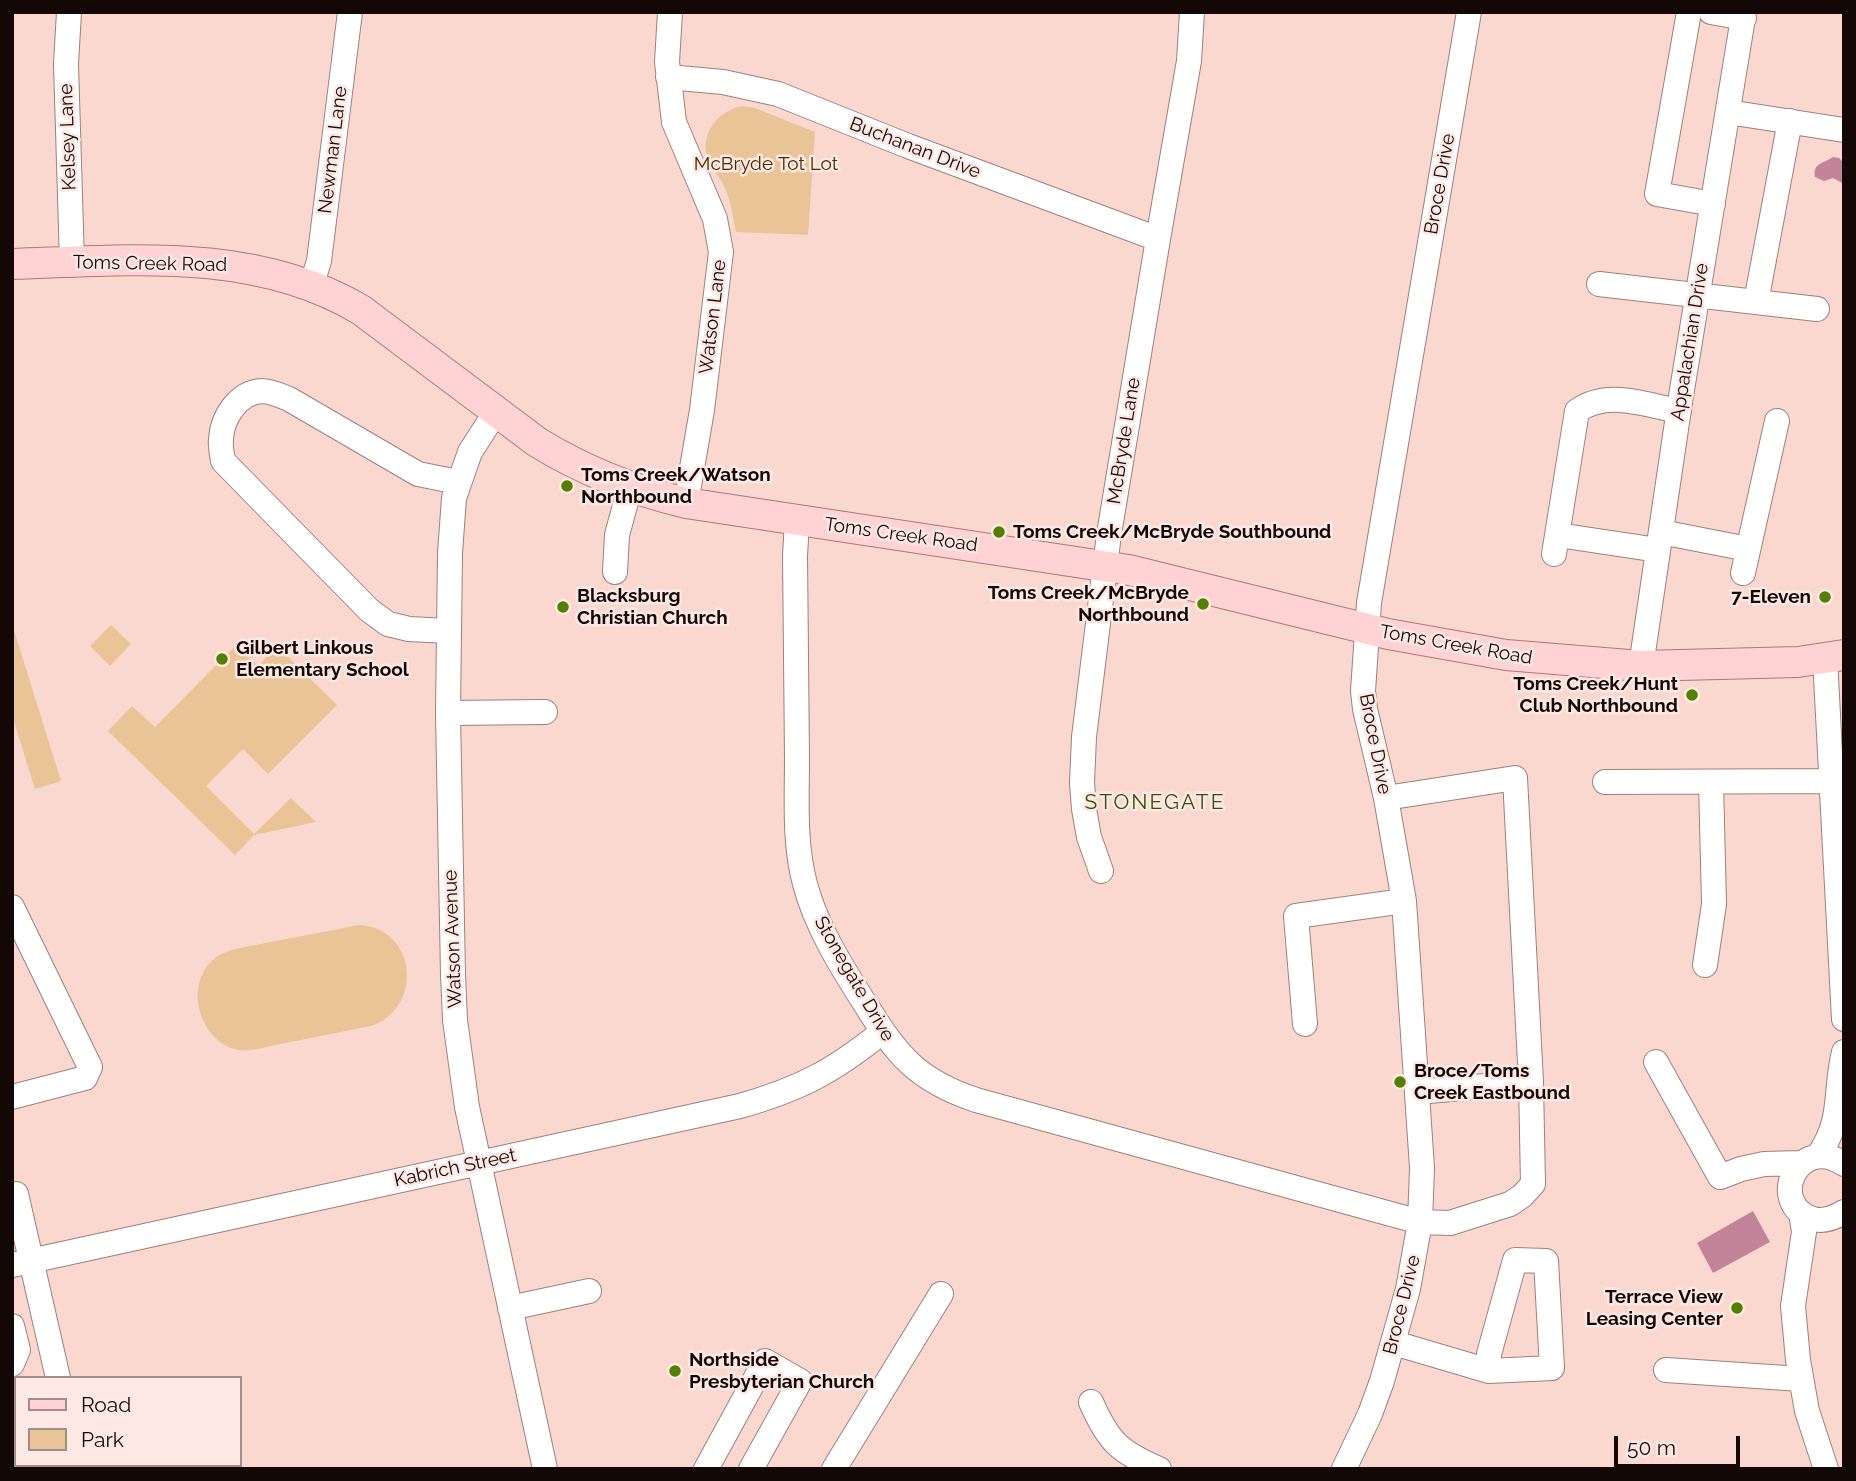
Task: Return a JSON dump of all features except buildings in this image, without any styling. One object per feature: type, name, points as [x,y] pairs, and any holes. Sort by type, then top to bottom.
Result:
[{"type":"main road","name":"Toms Creek Road","points":[[12,264],[165,260],[214,262],[262,271],[311,287],[361,310],[537,442],[565,459],[601,477],[686,503],[1106,566],[1170,578],[1368,629],[1441,645],[1506,655],[1641,666],[1798,662],[1834,656]]},
{"type":"street","name":"Kelsey Lane","points":[[69,12],[66,64],[72,262]]},
{"type":"street","name":"Newman Lane","points":[[311,287],[320,258],[350,12]]},
{"type":"street","name":"Watson Lane","points":[[670,12],[668,77],[674,122],[715,219],[721,252],[702,410],[686,503]]},
{"type":"street","name":"McBryde Lane","points":[[1101,871],[1089,837],[1082,783],[1084,737],[1106,566],[1157,239],[1189,61],[1192,12]]},
{"type":"street","name":"Broce Drive","points":[[1344,1469],[1370,1414],[1394,1343],[1408,1289],[1420,1222],[1422,1196],[1417,1092],[1404,901],[1386,798],[1364,709],[1363,691],[1369,603],[1469,12]]},
{"type":"street","points":[[1689,12],[1657,194],[1713,204]]},
{"type":"street","points":[[1712,12],[1744,15]]},
{"type":"street","name":"Appalachian Drive","points":[[1641,666],[1679,411],[1744,15]]},
{"type":"street","name":"Buchanan Drive","points":[[668,77],[723,82],[778,94],[908,146],[1157,239]]},
{"type":"street","points":[[1728,112],[1844,130]]},
{"type":"street","points":[[1756,302],[1790,121]]},
{"type":"street","points":[[1598,285],[1817,309]]},
{"type":"street","points":[[449,631],[409,629],[388,624],[369,610],[223,461],[220,441],[228,413],[236,403],[251,393],[262,391],[289,399],[418,474],[458,482]]},
{"type":"street","points":[[1679,411],[1614,398],[1590,402],[1577,411],[1556,545],[1659,541],[1745,561],[1777,421]]},
{"type":"street","name":"Watson Avenue","points":[[497,410],[470,452],[458,482],[454,498],[450,553],[449,713],[455,1020],[461,1070],[479,1163],[545,1469]]},
{"type":"street","points":[[615,572],[617,535],[630,487]]},
{"type":"street","name":"Stonegate Drive","points":[[797,520],[795,556],[798,836],[801,866],[816,916],[856,989],[898,1053],[913,1067],[943,1088],[956,1093],[1420,1222],[1450,1223],[1510,1204],[1533,1184],[1531,1082]]},
{"type":"street","points":[[1834,656],[1831,781],[1841,900],[1844,1019]]},
{"type":"street","points":[[449,713],[545,712]]},
{"type":"street","points":[[1386,798],[1516,778],[1531,1082],[1417,1092]]},
{"type":"street","points":[[1605,782],[1831,781]]},
{"type":"street","points":[[1705,965],[1714,904],[1711,782]]},
{"type":"street","points":[[1305,1024],[1296,916],[1404,901]]},
{"type":"street","points":[[12,906],[90,1067],[85,1078],[12,1097]]},
{"type":"street","name":"Kabrich Street","points":[[24,1258],[740,1106],[800,1087],[828,1071],[882,1031]]},
{"type":"street","points":[[1841,1215],[1818,1220],[1801,1213],[1795,1206],[1790,1188],[1791,1179],[1810,1160],[1832,1131],[1838,1106],[1844,1052]]},
{"type":"street","points":[[1656,1062],[1720,1177],[1741,1168],[1828,1156],[1844,1164]]},
{"type":"street","points":[[1756,1166],[1769,1171],[1790,1188]]},
{"type":"street","points":[[16,1194],[24,1258],[47,1328],[58,1376]]},
{"type":"street","points":[[1801,1213],[1804,1232],[1793,1306],[1801,1379],[1816,1443],[1826,1469]]},
{"type":"street","points":[[1798,1338],[1813,1256],[1820,1236],[1841,1215]]},
{"type":"street","points":[[1394,1343],[1489,1371],[1552,1368],[1546,1261],[1515,1260],[1489,1354],[1489,1371]]},
{"type":"street","points":[[510,1308],[589,1291]]},
{"type":"street","points":[[834,1469],[941,1294]]},
{"type":"street","points":[[12,1364],[18,1350],[13,1331],[47,1328]]},
{"type":"street","points":[[706,1469],[765,1362],[800,1381],[751,1469]]},
{"type":"street","points":[[1666,1370],[1801,1379]]},
{"type":"street","points":[[1091,1402],[1109,1438],[1125,1452],[1158,1469]]},
{"type":"green space","name":"McBryde Tot Lot","points":[[734,108],[755,108],[815,132],[808,235],[736,232],[727,193],[708,159],[706,141],[719,118]]},
{"type":"green space","points":[[12,624],[61,781],[35,789],[12,715]]},
{"type":"green space","points":[[111,625],[131,644],[110,666],[90,646]]},
{"type":"green space","points":[[236,645],[258,666],[277,646],[337,705],[268,774],[243,749],[206,786],[254,834],[291,798],[316,822],[254,835],[235,855],[108,731],[132,706],[155,727]]},
{"type":"green space","points":[[359,925],[378,929],[393,940],[402,954],[407,970],[406,987],[400,1003],[388,1017],[371,1026],[248,1050],[226,1046],[207,1028],[198,1003],[198,989],[201,976],[216,958],[240,948]]},
{"type":"shaded area","points":[[1833,157],[1844,163],[1844,184],[1833,178],[1824,181],[1815,177],[1817,166]]},
{"type":"shaded area","points":[[1753,1211],[1770,1242],[1713,1273],[1697,1243]]},
{"type":"place","name":"Toms Creek/Watson Northbound","points":[[567,486]]},
{"type":"place","name":"Toms Creek/McBryde Southbound","points":[[999,532]]},
{"type":"place","name":"7-Eleven","points":[[1825,597]]},
{"type":"place","name":"Toms Creek/McBryde Northbound","points":[[1203,604]]},
{"type":"place","name":"Blacksburg Christian Church","points":[[563,607]]},
{"type":"place","name":"Gilbert Linkous Elementary School","points":[[222,659]]},
{"type":"place","name":"Toms Creek/Hunt Club Northbound","points":[[1692,695]]},
{"type":"place","name":"Broce/Toms Creek Eastbound","points":[[1400,1082]]},
{"type":"place","name":"Terrace View Leasing Center","points":[[1737,1308]]},
{"type":"place","name":"Northside Presbyterian Church","points":[[675,1371]]},
{"type":"district","name":"STONEGATE","points":[[1155,803]]}]
